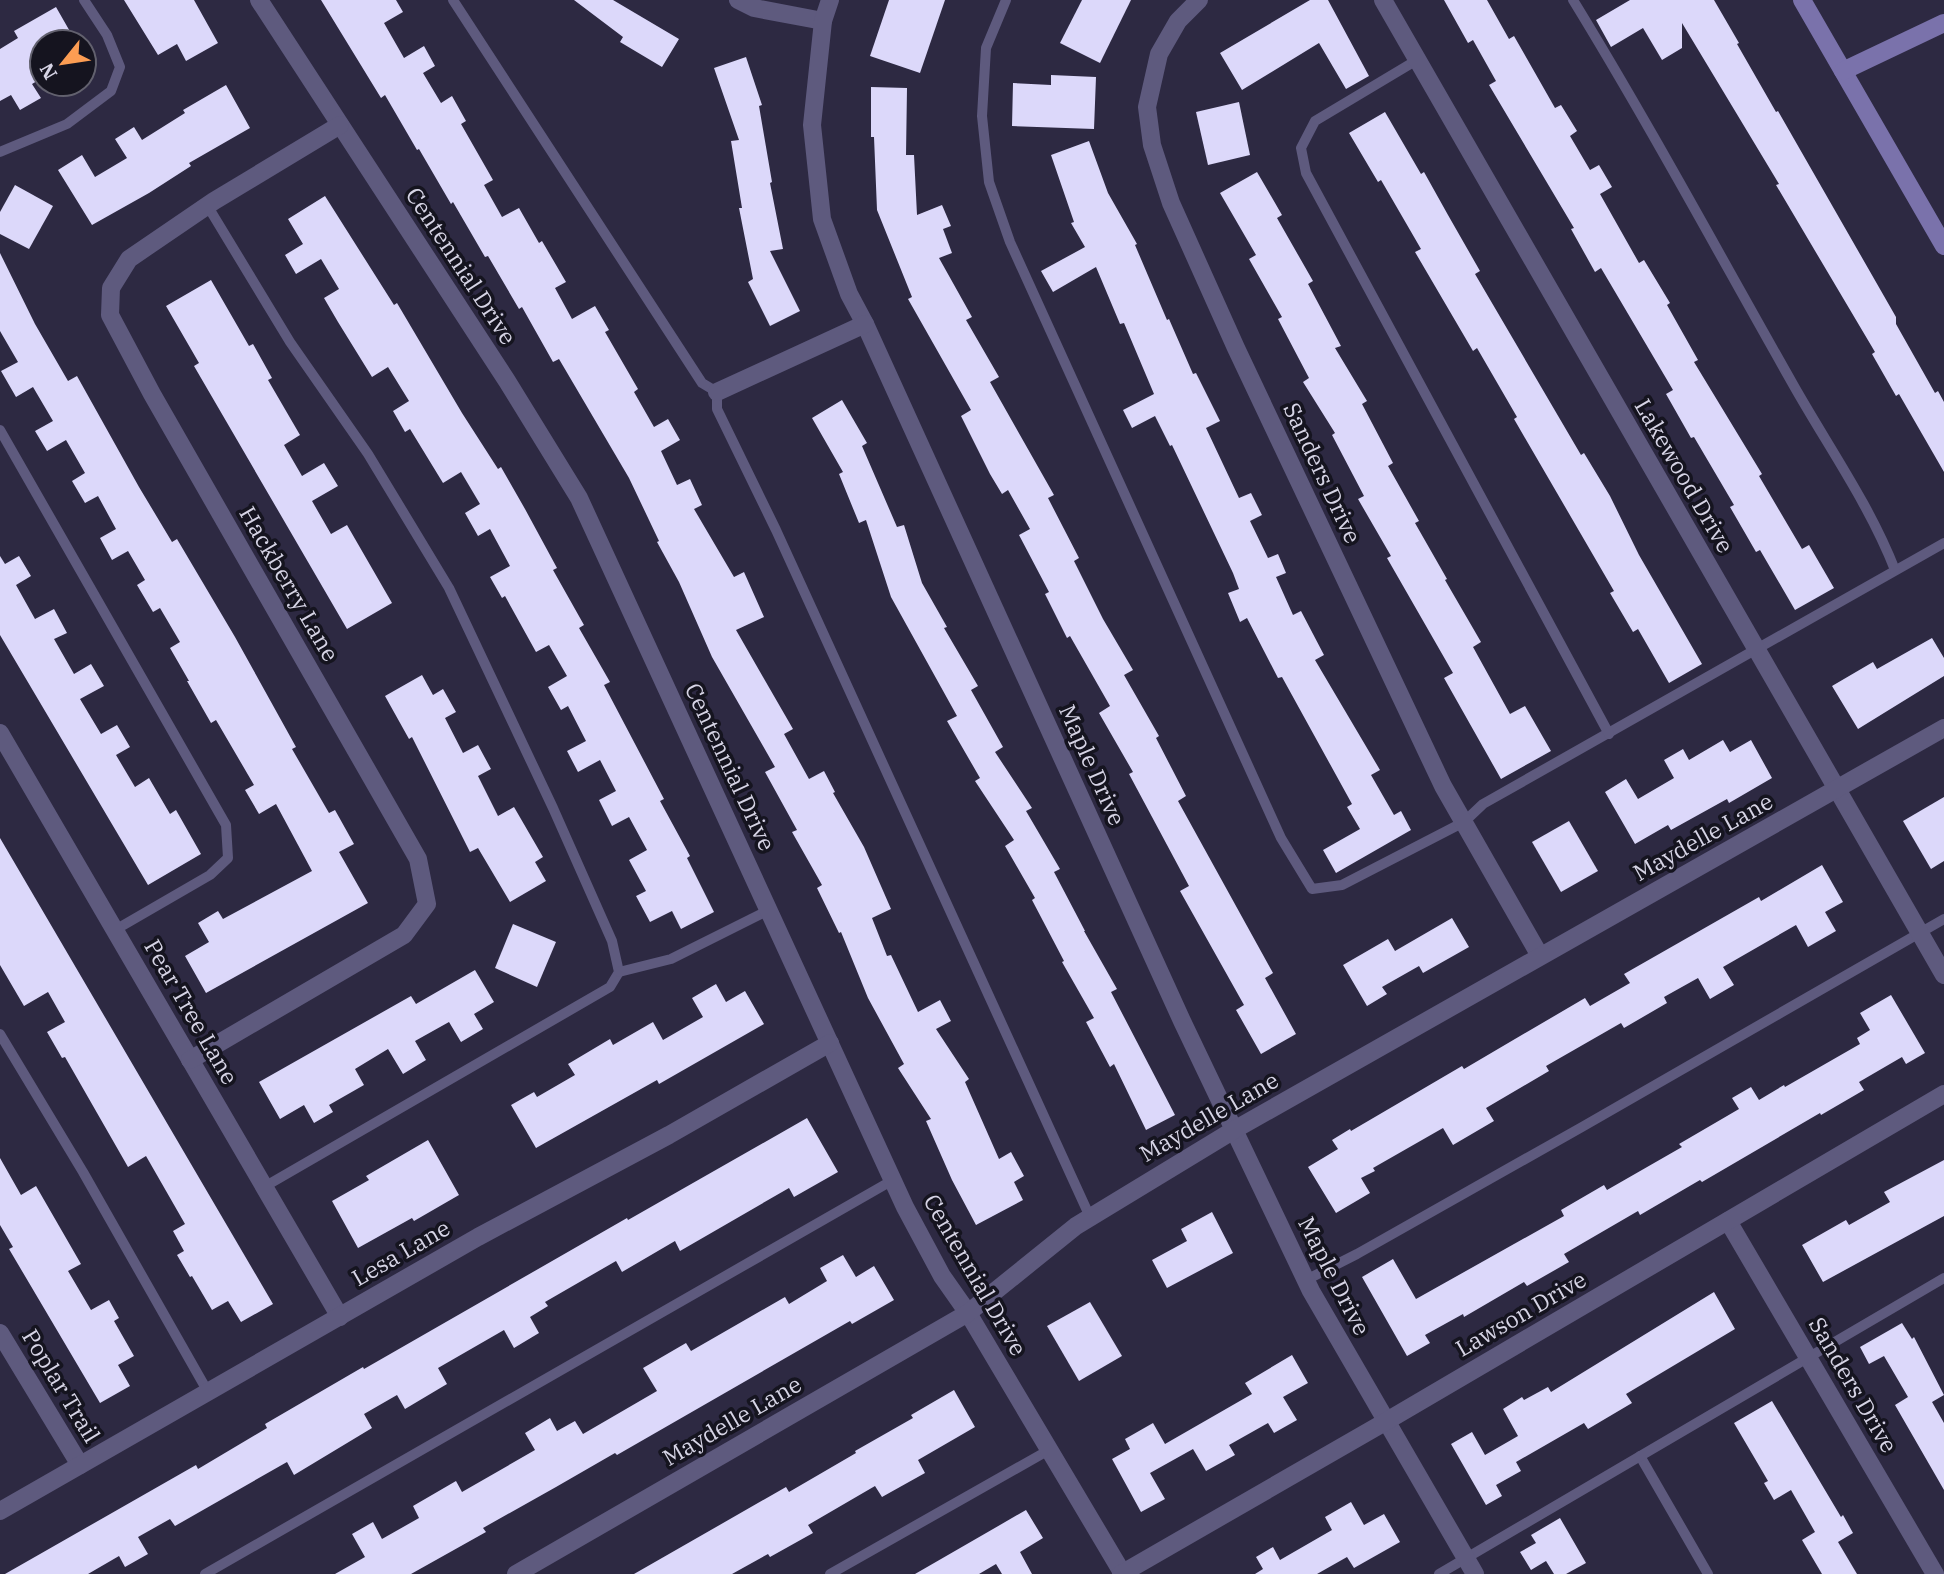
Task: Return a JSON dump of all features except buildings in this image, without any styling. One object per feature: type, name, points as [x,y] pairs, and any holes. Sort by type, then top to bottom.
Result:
[{"type":"main road","points":[[1802,0],[1944,246]]},
{"type":"main road","points":[[1843,71],[1944,23]]},
{"type":"street","name":"Centennial Drive","points":[[259,0],[507,381],[579,498],[892,1180],[942,1276],[968,1313],[1122,1574]]},
{"type":"street","points":[[737,0],[754,8],[822,21]]},
{"type":"street","name":"Maple Drive","points":[[830,0],[822,21],[812,125],[822,219],[849,294],[1176,1008],[1306,1280],[1385,1422],[1470,1566]]},
{"type":"street","name":"Sanders Drive","points":[[1199,0],[1178,21],[1159,54],[1147,107],[1152,145],[1171,203],[1242,361],[1443,786],[1540,956]]},
{"type":"street","name":"Lakewood Drive","points":[[1383,0],[1944,975]]},
{"type":"street","name":"Hackberry Lane","points":[[190,1060],[404,935],[426,904],[418,859],[159,406],[110,315],[111,288],[129,259],[207,205],[340,125]]},
{"type":"street","points":[[718,392],[865,324]]},
{"type":"street","name":"Maydelle Lane","points":[[516,1574],[968,1313],[1076,1226],[1234,1130],[1944,728]]},
{"type":"street","name":"Pear Tree Lane","points":[[0,733],[340,1317]]},
{"type":"street","name":"Lesa Lane","points":[[0,1511],[478,1237],[669,1135],[830,1043]]},
{"type":"street","name":"Lawson Drive","points":[[1122,1574],[1944,1094]]},
{"type":"street","name":"Sanders Drive","points":[[1728,1221],[1935,1574]]},
{"type":"street","name":"Poplar Trail","points":[[0,1333],[80,1465]]},
{"type":"lane","points":[[0,152],[67,124],[111,91],[120,67],[107,35],[84,0]]},
{"type":"lane","points":[[453,0],[702,383],[718,392],[717,409],[788,555],[1090,1217]]},
{"type":"lane","points":[[1006,0],[986,48],[982,116],[989,182],[1010,242],[1282,838],[1312,889],[1342,885],[1464,822],[1483,804],[1944,543]]},
{"type":"lane","points":[[1573,0],[1659,145],[1814,423],[1881,535],[1895,570]]},
{"type":"lane","points":[[1417,60],[1315,121],[1301,148],[1306,173],[1609,734]]},
{"type":"lane","points":[[207,205],[290,342],[368,454],[449,588],[601,916],[612,941],[619,972],[610,987],[264,1187]]},
{"type":"lane","points":[[0,430],[226,825],[228,858],[210,875],[115,930]]},
{"type":"lane","points":[[619,972],[671,959],[769,909]]},
{"type":"lane","points":[[1306,1280],[1405,1228],[1944,919]]},
{"type":"lane","points":[[0,1034],[83,1172],[208,1392]]},
{"type":"lane","points":[[205,1574],[892,1180]]},
{"type":"lane","points":[[1439,1574],[1470,1566],[1640,1456],[1944,1279]]},
{"type":"lane","points":[[830,1574],[1049,1450]]},
{"type":"lane","points":[[1640,1456],[1708,1574]]}]
